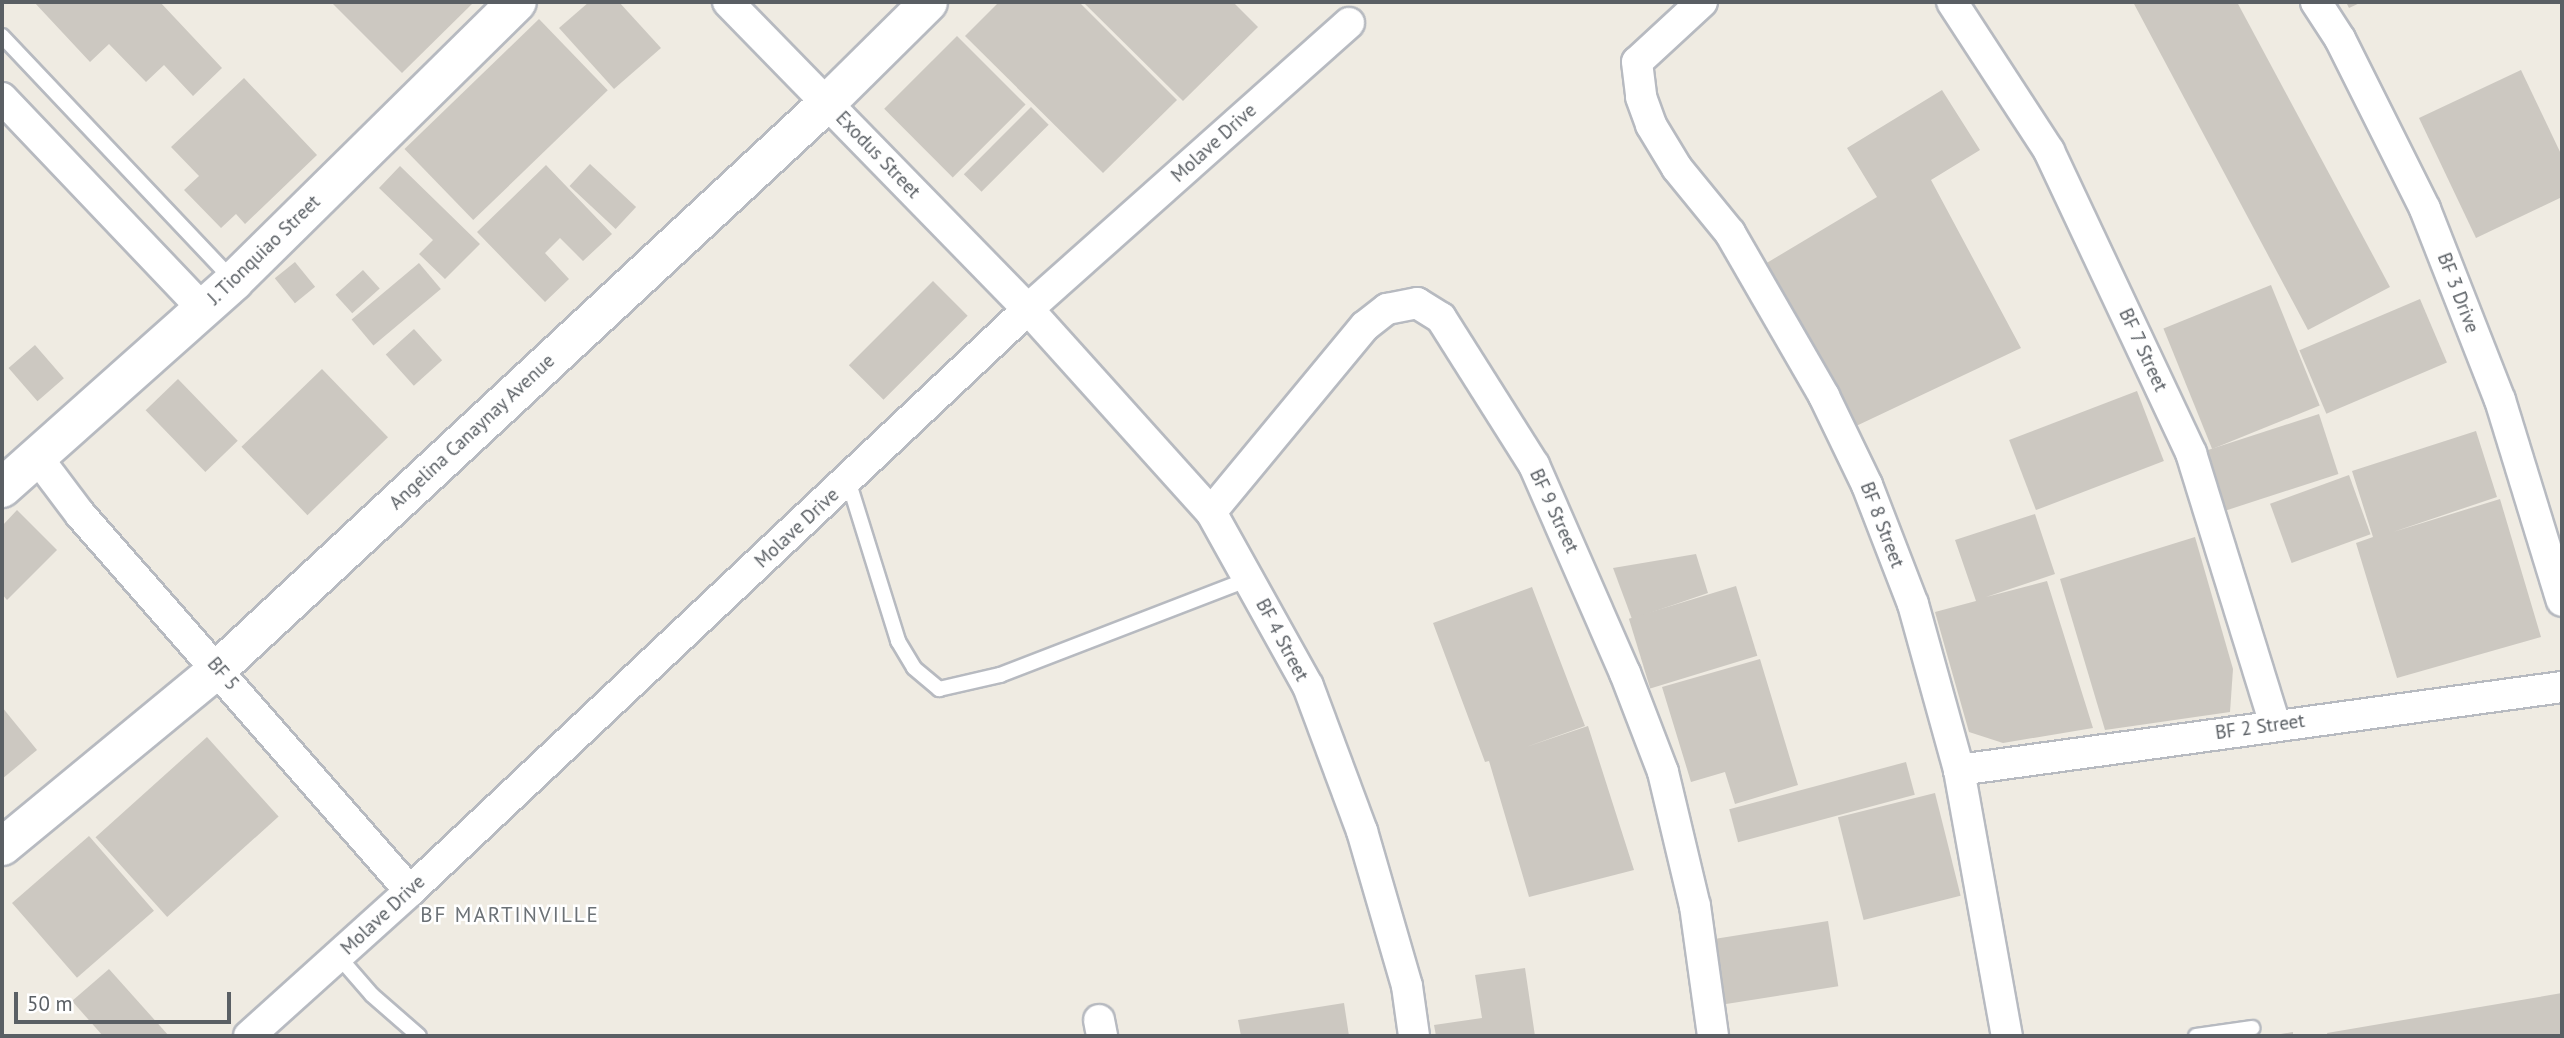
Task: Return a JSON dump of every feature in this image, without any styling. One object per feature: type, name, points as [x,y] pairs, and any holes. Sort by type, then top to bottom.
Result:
[{"type":"main road","name":"J. Tionquiao Street","points":[[2,488],[234,281],[517,2]]},
{"type":"street","name":"Exodus Street","points":[[728,2],[1028,309]]},
{"type":"street","name":"Angelina Canaynay Avenue","points":[[2,846],[218,668],[827,102],[928,2]]},
{"type":"street","name":"BF 8 Street","points":[[1702,2],[1637,62],[1642,97],[1651,125],[1677,168],[1730,233],[1824,396],[1867,485],[1913,604],[1959,770],[2007,1036]]},
{"type":"street","name":"BF 7 Street","points":[[1952,2],[2049,151],[2191,453],[2275,725]]},
{"type":"street","name":"BF 3 Drive","points":[[2316,2],[2340,40],[2425,209],[2500,400],[2562,601]]},
{"type":"street","name":"Molave Drive","points":[[249,1036],[410,891],[1028,309],[1349,23]]},
{"type":"street","points":[[2,98],[203,309]]},
{"type":"street","name":"BF 9 Street","points":[[1211,512],[1365,326],[1387,309],[1417,303],[1441,318],[1534,465],[1625,673],[1663,772],[1695,906],[1713,1036]]},
{"type":"street","name":"BF 4 Street","points":[[1028,309],[1211,512],[1308,686],[1362,831],[1407,986],[1414,1036]]},
{"type":"street","name":"BF 5","points":[[37,457],[80,514],[218,668],[410,891]]},
{"type":"street","name":"BF 2 Street","points":[[1959,770],[2562,687]]},
{"type":"lane","points":[[2,36],[234,281]]},
{"type":"lane","points":[[848,480],[898,641],[914,668],[939,689],[1000,675],[1249,579]]},
{"type":"lane","points":[[339,957],[372,995],[419,1036]]},
{"type":"lane","points":[[2196,1036],[2252,1028]]},
{"type":"building","points":[[34,2],[160,2],[222,68],[193,96],[164,65],[146,82],[109,44],[90,62]]},
{"type":"building","points":[[331,2],[474,2],[402,73]]},
{"type":"building","points":[[589,2],[619,2],[661,48],[614,89],[559,28]]},
{"type":"building","points":[[999,2],[1079,2],[1177,100],[1103,173],[965,36]]},
{"type":"building","points":[[1083,2],[1233,2],[1258,27],[1183,101]]},
{"type":"building","points":[[2133,2],[2237,2],[2390,287],[2308,330]]},
{"type":"building","points":[[2346,2],[2362,2],[2349,8]]},
{"type":"building","points":[[539,19],[608,90],[473,220],[404,149]]},
{"type":"building","points":[[957,36],[1026,105],[953,177],[884,109]]},
{"type":"building","points":[[2521,70],[2562,156],[2562,197],[2476,238],[2419,118]]},
{"type":"building","points":[[244,78],[317,155],[245,224],[236,214],[221,228],[184,190],[199,176],[171,147]]},
{"type":"building","points":[[1942,90],[1980,150],[1931,180],[2021,348],[1854,427],[1765,264],[1877,197],[1847,148]]},
{"type":"building","points":[[1031,107],[1049,125],[982,192],[964,174]]},
{"type":"building","points":[[590,164],[636,207],[616,229],[570,186]]},
{"type":"building","points":[[546,165],[612,234],[583,261],[560,238],[545,253],[569,279],[545,302],[477,232]]},
{"type":"building","points":[[400,166],[480,244],[445,279],[419,254],[433,240],[379,188]]},
{"type":"building","points":[[295,262],[315,287],[295,303],[275,278]]},
{"type":"building","points":[[419,263],[441,289],[373,346],[352,320]]},
{"type":"building","points":[[363,270],[380,289],[352,313],[336,295]]},
{"type":"building","points":[[933,281],[968,316],[884,400],[849,365]]},
{"type":"building","points":[[2271,285],[2320,406],[2212,449],[2163,328]]},
{"type":"building","points":[[2420,299],[2447,363],[2326,414],[2299,350]]},
{"type":"building","points":[[414,329],[442,360],[414,386],[386,354]]},
{"type":"building","points":[[35,345],[64,378],[37,401],[9,368]]},
{"type":"building","points":[[322,369],[388,437],[307,515],[241,447]]},
{"type":"building","points":[[178,379],[238,441],[205,472],[146,410]]},
{"type":"building","points":[[2137,391],[2164,461],[2036,510],[2009,440]]},
{"type":"building","points":[[2319,414],[2338,474],[2224,511],[2205,451]]},
{"type":"building","points":[[2476,431],[2497,497],[2393,532],[2500,499],[2541,637],[2397,678],[2356,543],[2373,537],[2352,471]]},
{"type":"building","points":[[2349,475],[2371,534],[2292,563],[2270,504]]},
{"type":"building","points":[[17,510],[57,550],[7,600],[2,594],[2,526]]},
{"type":"building","points":[[2035,514],[2055,574],[1986,597],[2047,581],[2093,728],[2003,743],[1969,732],[1935,612],[1976,601],[1955,540]]},
{"type":"building","points":[[2195,537],[2233,669],[2230,712],[2105,730],[2060,579]]},
{"type":"building","points":[[1696,554],[1708,593],[1632,619],[1613,568]]},
{"type":"building","points":[[1736,586],[1757,656],[1650,689],[1629,619]]},
{"type":"building","points":[[1532,587],[1585,726],[1526,747],[1588,726],[1634,870],[1529,897],[1489,761],[1485,762],[1433,623]]},
{"type":"building","points":[[1760,659],[1798,785],[1735,804],[1725,772],[1691,782],[1662,687]]},
{"type":"building","points":[[2,707],[37,750],[2,779]]},
{"type":"building","points":[[207,737],[279,817],[167,917],[96,837]]},
{"type":"building","points":[[1906,762],[1915,795],[1738,842],[1729,809]]},
{"type":"building","points":[[1935,793],[1961,896],[1864,920],[1838,817]]},
{"type":"building","points":[[89,836],[154,911],[77,978],[12,903]]},
{"type":"building","points":[[1828,921],[1838,986],[1720,1005],[1709,940]]},
{"type":"building","points":[[1525,968],[1535,1036],[1436,1036],[1434,1025],[1482,1018],[1475,975]]},
{"type":"building","points":[[109,969],[169,1036],[103,1036],[72,1001]]},
{"type":"building","points":[[2562,993],[2562,1036],[2328,1036],[2327,1033]]},
{"type":"building","points":[[1344,1003],[1349,1036],[1241,1036],[1238,1020]]},
{"type":"building","points":[[2293,1032],[2293,1036],[2275,1036],[2275,1035]]},
{"type":"district","name":"BF MARTINVILLE","points":[[510,915]]}]
